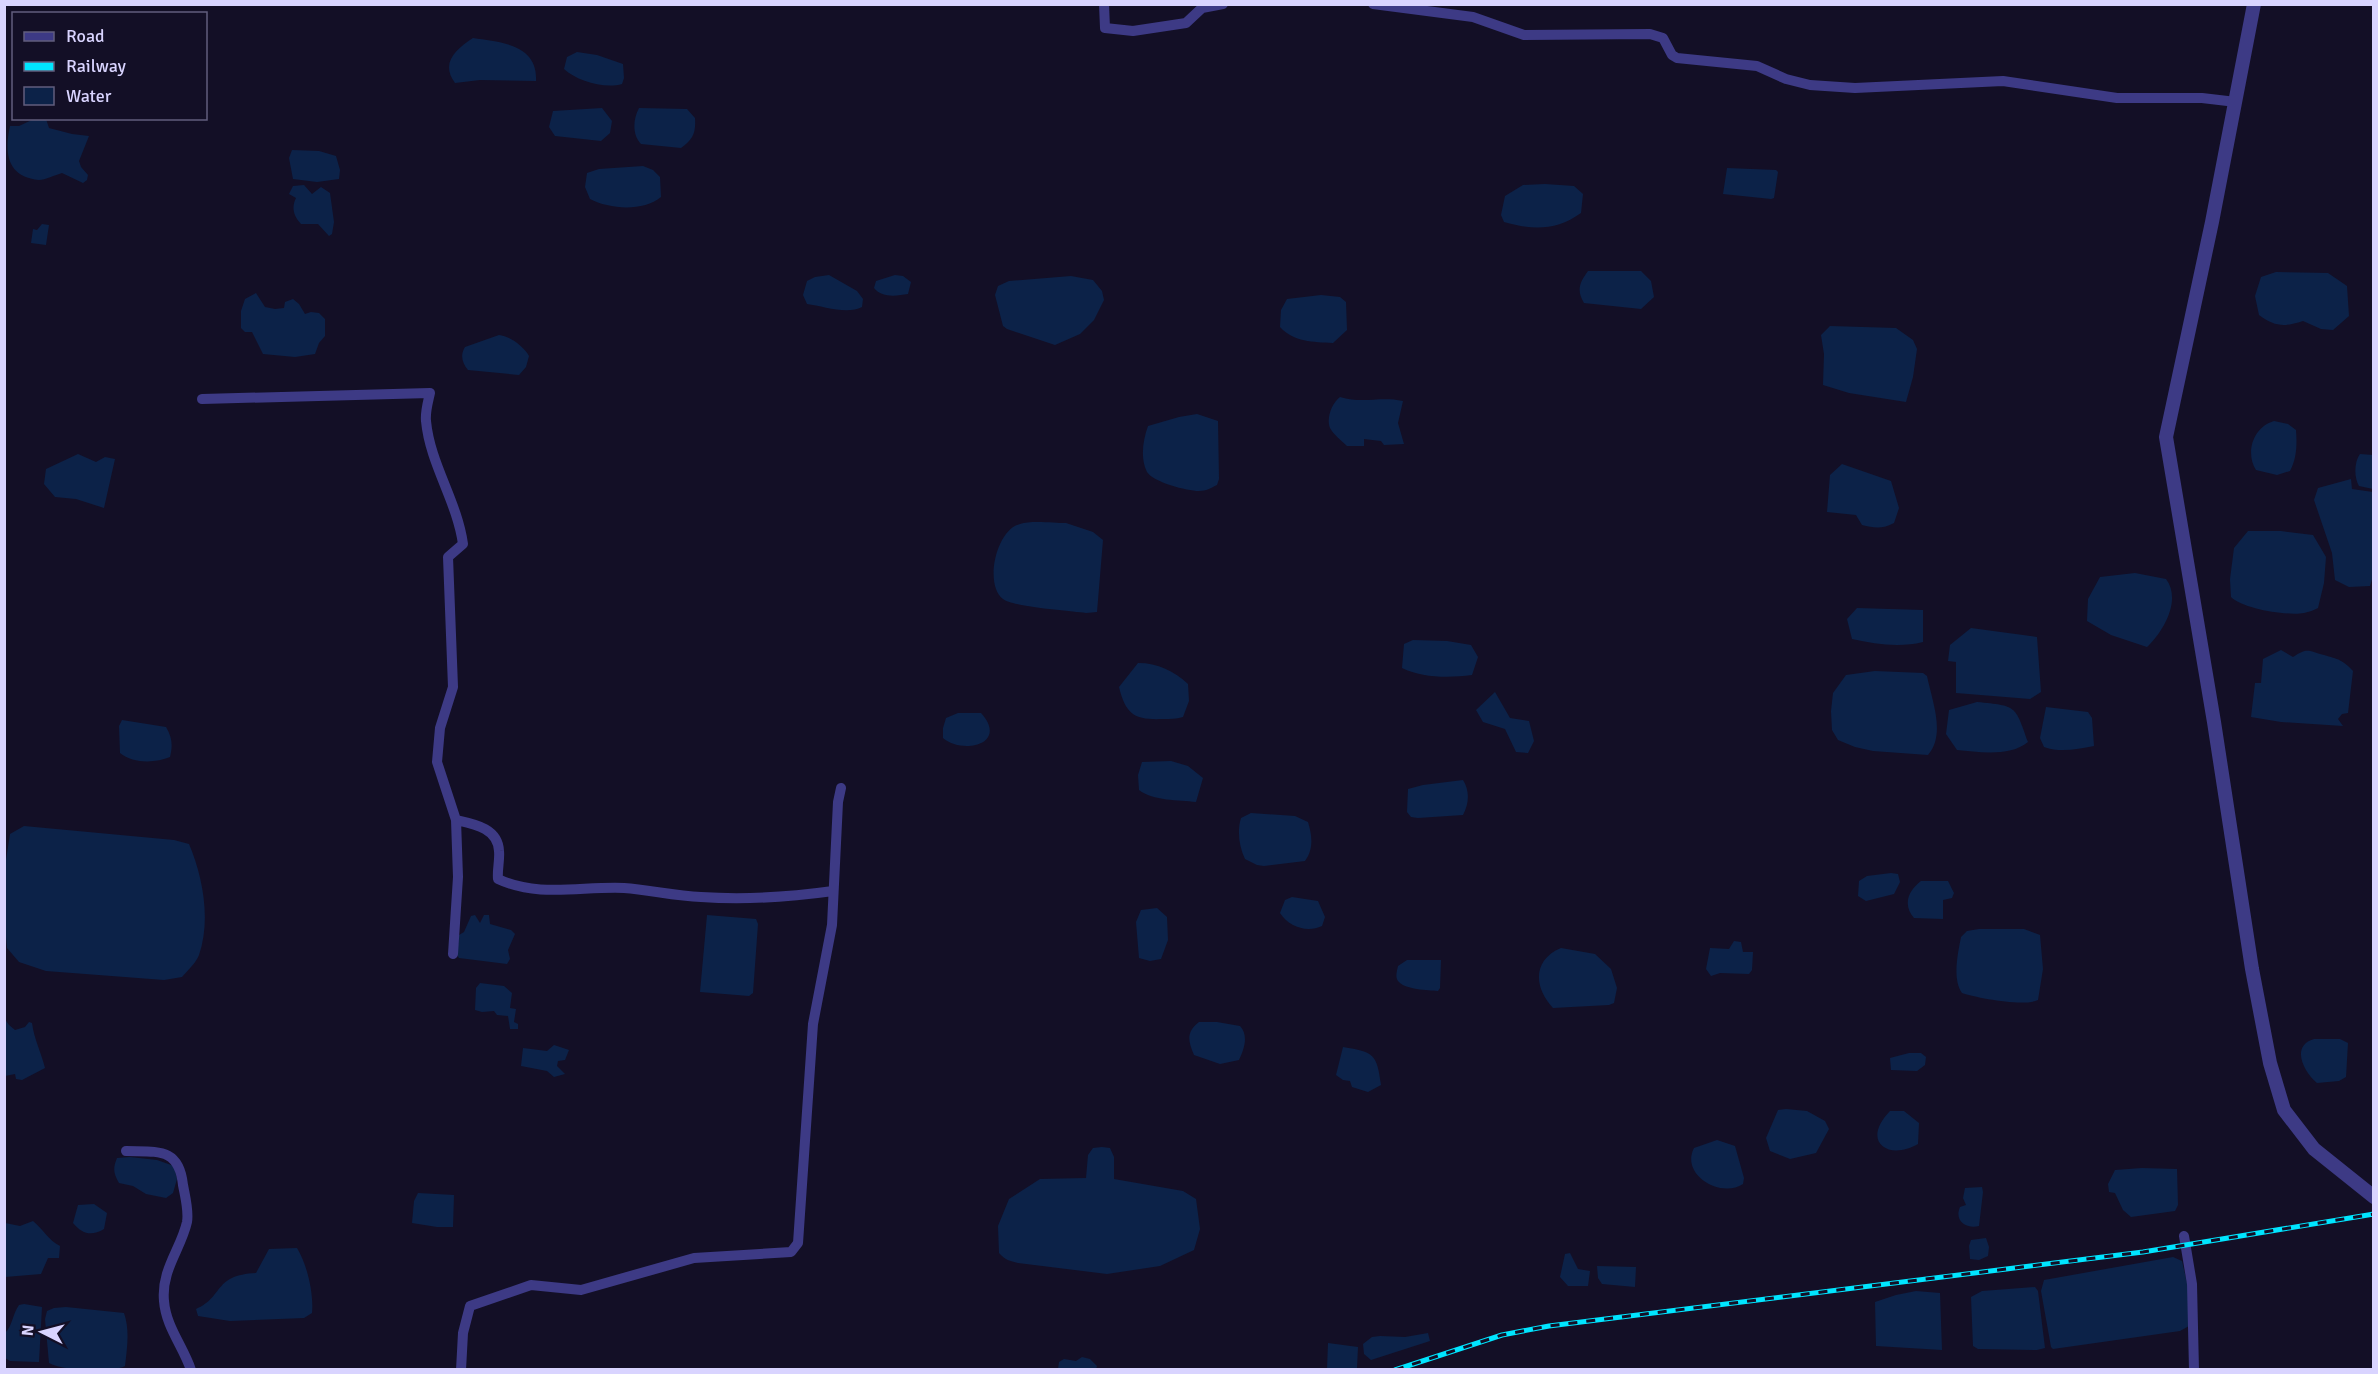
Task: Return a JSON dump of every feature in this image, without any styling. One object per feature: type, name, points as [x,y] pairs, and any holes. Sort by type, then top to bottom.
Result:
[{"type":"street","points":[[1104,4],[1105,28],[1133,31],[1186,23],[1202,8],[1223,4]]},
{"type":"street","points":[[1373,4],[1473,17],[1524,35],[1650,34],[1663,38],[1672,55],[1677,58],[1757,66],[1786,79],[1810,85],[1855,88],[2004,81],[2118,98],[2202,98],[2236,102]]},
{"type":"street","points":[[2254,4],[2236,102],[2166,437],[2214,722],[2252,969],[2270,1063],[2284,1110],[2314,1149],[2373,1196]]},
{"type":"street","points":[[202,399],[430,393],[425,419],[430,448],[460,524],[463,544],[448,557],[453,687],[440,728],[436,762],[456,820],[458,877],[453,954]]},
{"type":"street","points":[[461,1370],[463,1333],[470,1306],[531,1285],[581,1290],[694,1258],[791,1252],[798,1243],[813,1024],[832,925],[838,802],[841,788]]},
{"type":"street","points":[[456,820],[488,830],[495,837],[499,850],[498,879],[511,885],[555,891],[622,888],[702,897],[780,898],[833,891]]},
{"type":"street","points":[[126,1151],[161,1152],[174,1158],[182,1169],[187,1221],[171,1258],[164,1301],[168,1323],[191,1370]]},
{"type":"street","points":[[2184,1236],[2192,1284],[2193,1370]]},
{"type":"water","points":[[473,38],[495,41],[524,52],[531,59],[536,81],[480,80],[455,83],[449,69],[452,57]]},
{"type":"water","points":[[577,52],[597,55],[623,64],[622,84],[599,85],[569,73],[564,69],[567,57]]},
{"type":"water","points":[[602,108],[612,121],[610,133],[601,141],[555,136],[549,127],[553,111]]},
{"type":"water","points":[[639,108],[687,109],[695,118],[693,135],[681,148],[641,144],[634,127]]},
{"type":"water","points":[[32,120],[46,120],[49,128],[89,136],[79,161],[88,175],[87,180],[83,183],[62,173],[39,180],[20,174],[14,169],[8,154],[10,126],[19,126]]},
{"type":"water","points":[[292,150],[319,151],[336,156],[340,170],[339,179],[317,182],[293,179],[289,158]]},
{"type":"water","points":[[643,166],[653,170],[660,177],[661,197],[654,202],[636,207],[616,207],[590,199],[585,187],[587,173],[599,169]]},
{"type":"water","points":[[1727,168],[1776,170],[1778,172],[1774,198],[1723,194]]},
{"type":"water","points":[[304,185],[312,194],[321,187],[330,193],[334,222],[332,234],[329,236],[318,224],[301,224],[295,215],[296,198],[289,194],[293,186]]},
{"type":"water","points":[[1523,185],[1574,186],[1583,194],[1581,213],[1553,226],[1534,227],[1504,222],[1501,215],[1505,196]]},
{"type":"water","points":[[42,224],[49,225],[46,245],[31,243],[33,229],[37,230]]},
{"type":"water","points":[[1588,271],[1641,271],[1651,281],[1654,297],[1641,309],[1584,303],[1580,294],[1580,286]]},
{"type":"water","points":[[2276,272],[2328,273],[2347,286],[2349,316],[2333,330],[2321,329],[2303,321],[2280,325],[2265,319],[2259,315],[2255,296],[2261,277]]},
{"type":"water","points":[[829,275],[857,291],[863,299],[862,307],[842,310],[807,304],[803,295],[807,281]]},
{"type":"water","points":[[895,275],[903,276],[911,282],[908,294],[885,295],[874,288],[876,281]]},
{"type":"water","points":[[1071,276],[1093,280],[1102,291],[1104,300],[1094,320],[1080,334],[1055,345],[1003,326],[995,295],[998,286],[1009,281]]},
{"type":"water","points":[[256,293],[265,307],[284,308],[285,302],[293,299],[305,314],[319,313],[325,319],[325,336],[319,343],[315,354],[295,357],[263,354],[252,332],[245,332],[241,328],[241,311],[245,299]]},
{"type":"water","points":[[1321,295],[1340,297],[1346,302],[1347,330],[1333,343],[1291,336],[1280,327],[1281,310],[1287,299]]},
{"type":"water","points":[[1830,326],[1896,328],[1913,340],[1917,349],[1906,402],[1849,393],[1823,385],[1824,354],[1821,335]]},
{"type":"water","points":[[499,335],[516,342],[529,356],[526,367],[519,375],[468,370],[462,359],[465,347]]},
{"type":"water","points":[[1340,397],[1356,400],[1403,401],[1398,423],[1404,444],[1384,445],[1381,441],[1364,439],[1364,446],[1347,446],[1333,433],[1329,424],[1330,411]]},
{"type":"water","points":[[1197,414],[1218,421],[1219,479],[1217,485],[1194,491],[1179,488],[1150,476],[1145,467],[1143,455],[1148,426]]},
{"type":"water","points":[[2274,421],[2288,424],[2296,430],[2295,456],[2290,471],[2277,475],[2256,470],[2251,456],[2256,435],[2267,424]]},
{"type":"water","points":[[78,454],[96,462],[105,457],[115,459],[104,508],[76,499],[55,497],[44,484],[46,469]]},
{"type":"water","points":[[2360,454],[2373,455],[2373,489],[2359,486],[2357,483],[2356,466]]},
{"type":"water","points":[[1842,464],[1891,481],[1899,508],[1894,523],[1882,527],[1871,527],[1862,525],[1856,515],[1827,512],[1830,475]]},
{"type":"water","points":[[2351,479],[2352,489],[2373,492],[2374,573],[2370,586],[2349,587],[2335,580],[2332,553],[2314,500],[2318,488]]},
{"type":"water","points":[[1066,523],[1093,532],[1103,540],[1097,612],[1042,608],[1003,599],[997,592],[994,571],[995,558],[1005,536],[1012,528],[1020,524]]},
{"type":"water","points":[[2248,531],[2281,531],[2313,535],[2326,557],[2324,583],[2318,608],[2297,614],[2277,612],[2245,605],[2231,597],[2230,579],[2234,548]]},
{"type":"water","points":[[2135,573],[2166,579],[2172,596],[2164,624],[2147,647],[2111,635],[2087,621],[2088,599],[2100,577]]},
{"type":"water","points":[[1857,608],[1923,610],[1923,642],[1896,645],[1852,639],[1847,619]]},
{"type":"water","points":[[1971,628],[2037,637],[2041,692],[2030,699],[1956,693],[1956,662],[1948,661],[1950,645]]},
{"type":"water","points":[[1413,640],[1447,641],[1471,645],[1478,657],[1472,675],[1436,676],[1418,674],[1402,668],[1404,644]]},
{"type":"water","points":[[2281,650],[2293,657],[2308,651],[2329,656],[2343,662],[2353,671],[2348,713],[2342,714],[2338,719],[2343,726],[2281,722],[2251,717],[2255,683],[2261,683],[2263,659]]},
{"type":"water","points":[[1138,663],[1152,664],[1165,669],[1188,684],[1189,701],[1183,717],[1146,718],[1139,717],[1129,710],[1119,687]]},
{"type":"water","points":[[1875,671],[1923,673],[1927,676],[1937,727],[1933,747],[1928,755],[1873,751],[1838,740],[1832,730],[1833,693],[1846,675]]},
{"type":"water","points":[[1495,692],[1510,718],[1529,721],[1534,741],[1528,753],[1516,752],[1505,729],[1483,722],[1476,710]]},
{"type":"water","points":[[1977,702],[2000,705],[2013,710],[2017,714],[2028,742],[2021,747],[2003,752],[1957,750],[1946,734],[1949,710]]},
{"type":"water","points":[[2046,707],[2088,712],[2092,718],[2094,746],[2063,750],[2044,747],[2040,738]]},
{"type":"water","points":[[958,713],[981,713],[990,732],[987,739],[980,744],[961,746],[943,738],[946,718]]},
{"type":"water","points":[[122,720],[166,727],[171,741],[170,757],[138,761],[125,757],[120,753],[119,726]]},
{"type":"water","points":[[1171,761],[1188,766],[1203,778],[1196,802],[1159,798],[1139,790],[1138,775],[1142,762]]},
{"type":"water","points":[[1463,780],[1468,798],[1463,815],[1418,818],[1411,817],[1407,812],[1408,789]]},
{"type":"water","points":[[1251,813],[1295,816],[1308,822],[1311,842],[1310,852],[1305,861],[1264,866],[1245,859],[1240,844],[1239,828],[1241,818]]},
{"type":"water","points":[[24,826],[174,840],[189,844],[198,870],[205,913],[203,942],[194,964],[182,977],[164,980],[46,971],[19,962],[7,948],[6,860],[10,834]]},
{"type":"water","points":[[1898,874],[1900,882],[1894,894],[1866,901],[1858,896],[1859,881],[1867,876]]},
{"type":"water","points":[[1921,881],[1948,881],[1954,893],[1952,898],[1943,900],[1943,919],[1914,918],[1910,913],[1908,898]]},
{"type":"water","points":[[1292,897],[1318,901],[1325,917],[1322,926],[1304,929],[1288,922],[1280,913],[1285,900]]},
{"type":"water","points":[[1157,908],[1167,917],[1168,940],[1161,959],[1150,961],[1139,958],[1136,922],[1141,910]]},
{"type":"water","points":[[475,915],[480,923],[484,915],[489,915],[490,924],[511,930],[515,934],[508,950],[510,959],[507,964],[459,958],[457,955],[459,935],[464,932],[471,916]]},
{"type":"water","points":[[707,915],[756,919],[758,924],[753,993],[749,996],[700,992]]},
{"type":"water","points":[[2024,929],[2040,935],[2043,969],[2038,1000],[2022,1003],[1962,993],[1956,973],[1961,937],[1967,931]]},
{"type":"water","points":[[1734,941],[1741,942],[1743,952],[1753,952],[1752,970],[1749,974],[1720,973],[1711,976],[1706,969],[1710,948],[1729,949]]},
{"type":"water","points":[[1561,948],[1595,954],[1611,969],[1617,988],[1614,1003],[1553,1008],[1542,992],[1539,975],[1545,960]]},
{"type":"water","points":[[1407,960],[1441,960],[1438,991],[1411,988],[1398,981],[1396,976],[1398,966]]},
{"type":"water","points":[[480,983],[504,986],[512,993],[510,1008],[516,1009],[514,1022],[518,1024],[518,1029],[510,1029],[508,1016],[497,1015],[494,1011],[475,1010],[476,988]]},
{"type":"water","points":[[4,1018],[15,1030],[25,1027],[29,1022],[32,1023],[45,1068],[22,1080],[16,1079],[15,1074],[5,1076]]},
{"type":"water","points":[[1199,1022],[1240,1026],[1245,1038],[1239,1060],[1220,1064],[1194,1055],[1189,1037],[1192,1029]]},
{"type":"water","points":[[2314,1039],[2340,1039],[2348,1043],[2346,1077],[2339,1081],[2317,1083],[2312,1078],[2304,1066],[2301,1053],[2307,1042]]},
{"type":"water","points":[[554,1045],[569,1050],[565,1060],[558,1061],[557,1066],[565,1074],[554,1077],[547,1071],[521,1066],[523,1048],[547,1051]]},
{"type":"water","points":[[1343,1047],[1372,1056],[1378,1067],[1381,1085],[1368,1092],[1352,1087],[1350,1081],[1343,1080],[1336,1075]]},
{"type":"water","points":[[1909,1053],[1921,1053],[1926,1057],[1925,1065],[1917,1071],[1891,1070],[1890,1058]]},
{"type":"water","points":[[1778,1110],[1807,1111],[1825,1121],[1829,1129],[1816,1153],[1790,1159],[1770,1151],[1766,1138]]},
{"type":"water","points":[[1890,1111],[1904,1111],[1919,1123],[1918,1144],[1897,1150],[1882,1146],[1878,1140],[1878,1132],[1881,1122]]},
{"type":"water","points":[[1717,1140],[1735,1146],[1744,1178],[1743,1184],[1734,1188],[1714,1186],[1705,1182],[1693,1167],[1691,1158],[1694,1148]]},
{"type":"water","points":[[1093,1148],[1110,1148],[1114,1157],[1114,1179],[1183,1191],[1196,1199],[1200,1229],[1194,1250],[1160,1266],[1107,1274],[1018,1263],[1001,1255],[998,1226],[1009,1199],[1040,1179],[1086,1178],[1088,1155]]},
{"type":"water","points":[[117,1158],[157,1160],[174,1166],[177,1179],[173,1193],[166,1198],[146,1194],[133,1186],[119,1183],[114,1170]]},
{"type":"water","points":[[2177,1169],[2178,1205],[2175,1211],[2131,1217],[2123,1210],[2115,1193],[2109,1192],[2108,1184],[2115,1170]]},
{"type":"water","points":[[1982,1187],[1979,1226],[1966,1225],[1962,1223],[1959,1216],[1960,1207],[1966,1205],[1963,1198],[1965,1188]]},
{"type":"water","points":[[418,1193],[454,1195],[453,1227],[412,1223],[414,1201]]},
{"type":"water","points":[[94,1204],[107,1213],[104,1229],[96,1233],[88,1233],[80,1230],[73,1223],[78,1205]]},
{"type":"water","points":[[33,1221],[60,1246],[59,1258],[48,1258],[41,1274],[5,1277],[5,1223],[20,1226]]},
{"type":"water","points":[[1986,1238],[1989,1247],[1988,1256],[1979,1260],[1970,1259],[1971,1240]]},
{"type":"water","points":[[297,1248],[309,1279],[312,1313],[304,1318],[230,1321],[198,1316],[196,1309],[211,1299],[226,1282],[242,1275],[256,1273],[269,1249]]},
{"type":"water","points":[[1570,1253],[1578,1269],[1590,1271],[1588,1286],[1568,1286],[1560,1277],[1565,1254]]},
{"type":"water","points":[[2173,1257],[2182,1261],[2188,1287],[2189,1326],[2180,1331],[2053,1349],[2051,1347],[2041,1291],[2044,1280]]},
{"type":"water","points":[[1597,1266],[1636,1267],[1635,1287],[1602,1284],[1598,1278]]},
{"type":"water","points":[[2035,1287],[2038,1291],[2045,1348],[2037,1350],[1978,1349],[1973,1346],[1971,1297],[1982,1291]]},
{"type":"water","points":[[1916,1291],[1940,1293],[1942,1350],[1876,1346],[1875,1302]]},
{"type":"water","points":[[19,1305],[42,1307],[39,1362],[10,1361],[5,1358],[5,1333]]},
{"type":"water","points":[[66,1307],[124,1313],[127,1333],[125,1366],[109,1370],[87,1370],[65,1368],[49,1363],[45,1319],[47,1311]]},
{"type":"water","points":[[1428,1333],[1430,1341],[1371,1360],[1364,1354],[1363,1344],[1372,1337],[1405,1337]]},
{"type":"water","points":[[1328,1343],[1358,1347],[1357,1368],[1327,1369]]},
{"type":"water","points":[[1082,1357],[1090,1359],[1097,1366],[1096,1369],[1058,1369],[1059,1362],[1064,1359],[1076,1361]]},
{"type":"railway","points":[[1395,1370],[1502,1335],[1549,1326],[2143,1252],[2374,1214]]}]
